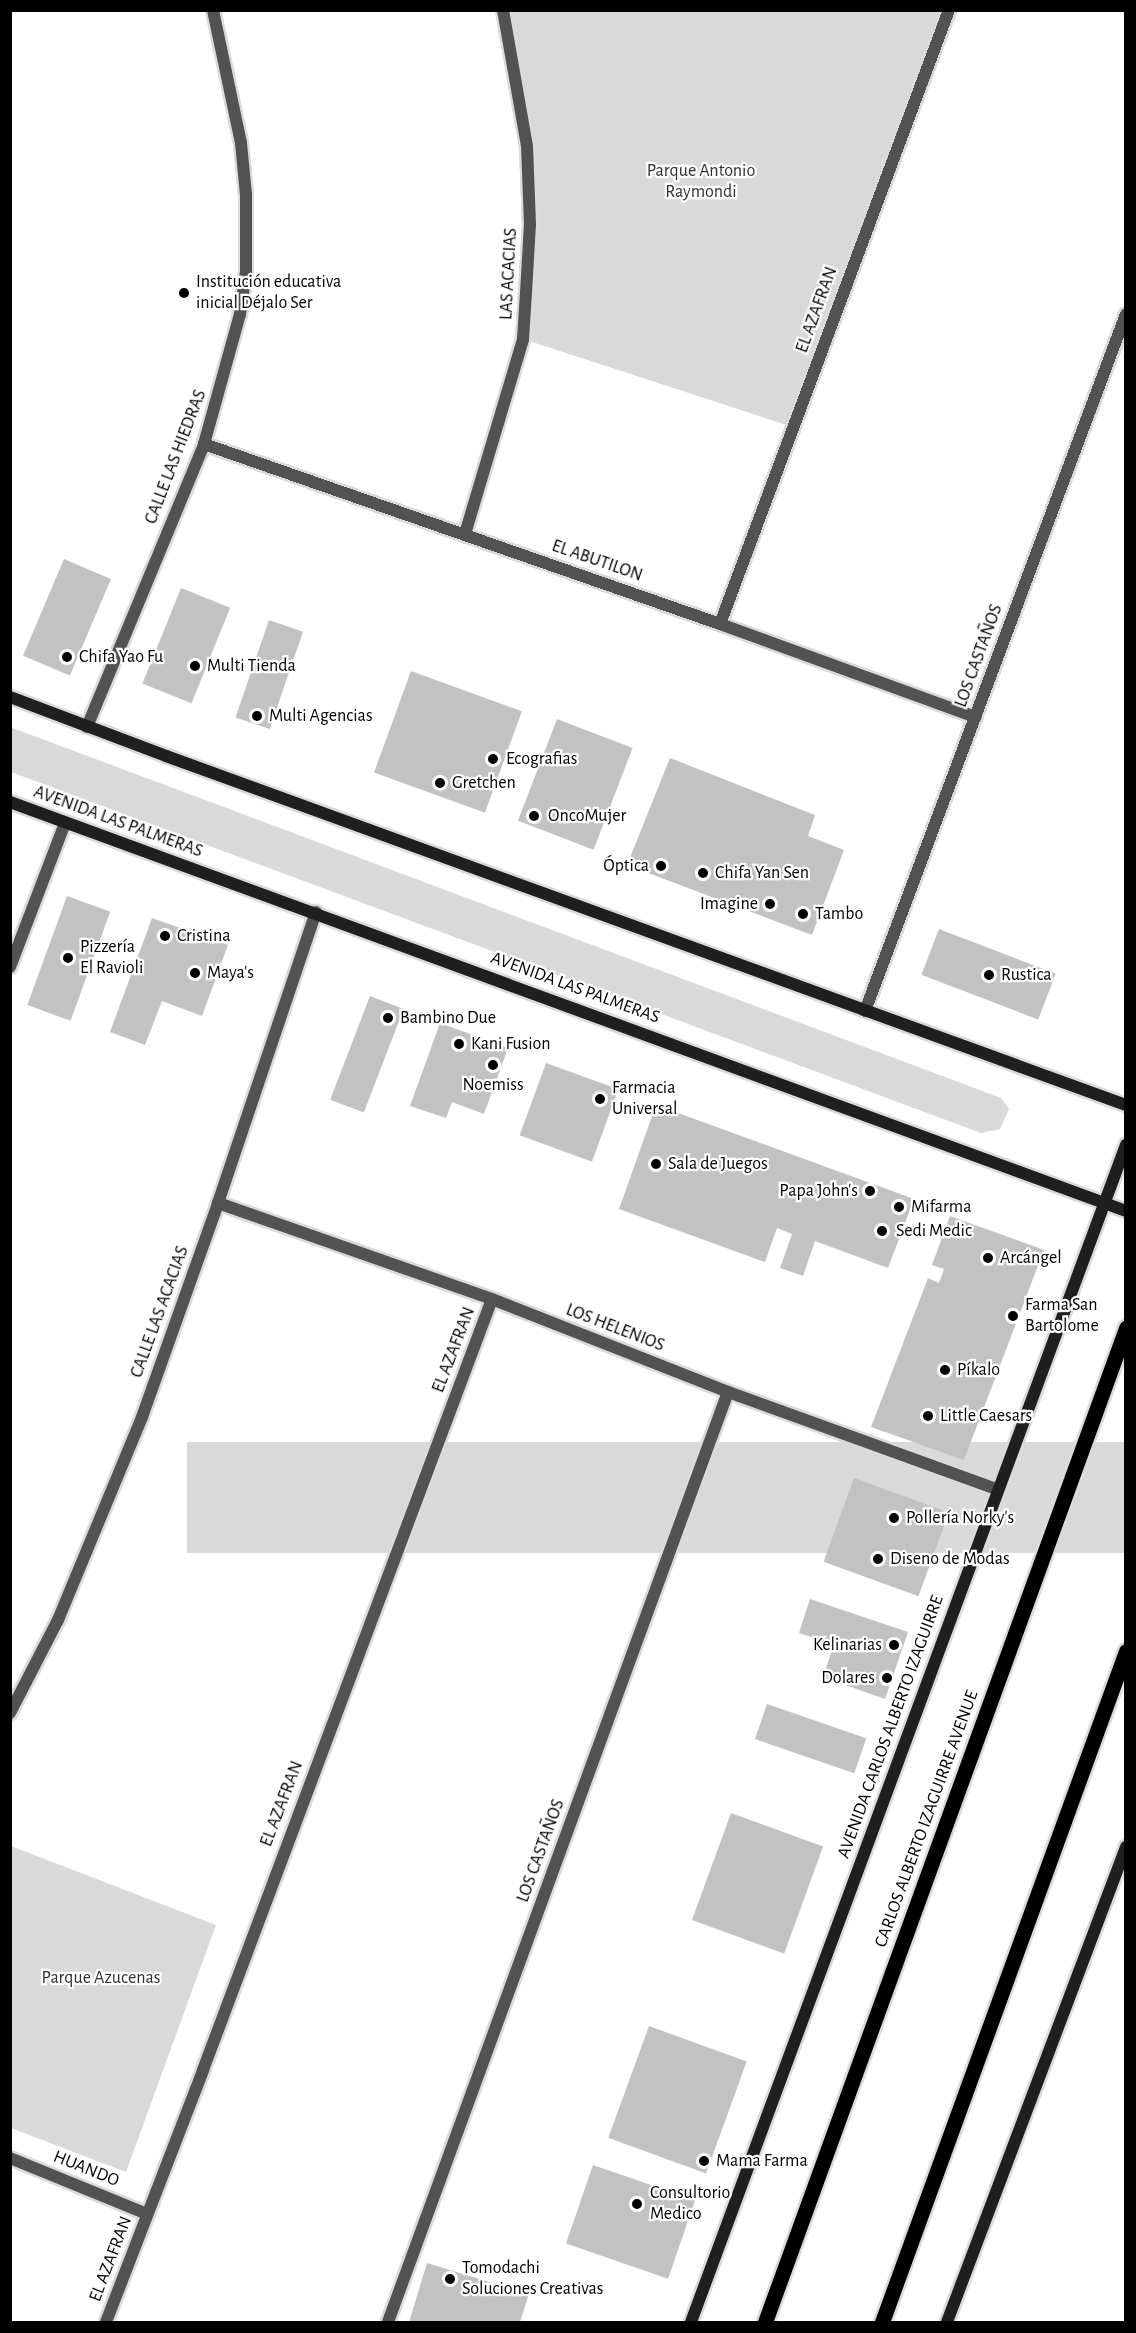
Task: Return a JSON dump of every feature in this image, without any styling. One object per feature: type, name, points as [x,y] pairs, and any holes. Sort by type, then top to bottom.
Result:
[{"type":"main road","points":[[10,697],[1125,1105]]},
{"type":"main road","name":"AVENIDA LAS PALMERAS","points":[[10,802],[316,912],[1125,1211]]},
{"type":"main road","name":"AVENIDA CARLOS ALBERTO IZAGUIRRE","points":[[691,2322],[1125,1145]]},
{"type":"main road","name":"CARLOS ALBERTO IZAGUIRRE AVENUE","points":[[765,2322],[1125,1328]]},
{"type":"main road","points":[[882,2322],[1125,1651]]},
{"type":"main road","points":[[947,2322],[1125,1847]]},
{"type":"street","name":"CALLE LAS HIEDRAS","points":[[87,727],[204,444],[240,314],[248,237],[241,143],[213,10]]},
{"type":"street","name":"LAS ACACIAS","points":[[465,534],[523,339],[530,224],[527,146],[503,10]]},
{"type":"street","name":"EL AZAFRAN","points":[[720,624],[949,10]]},
{"type":"street","name":"LOS CASTAÑOS","points":[[865,1011],[1125,314]]},
{"type":"street","name":"EL ABUTILON","points":[[204,444],[720,624],[976,717]]},
{"type":"street","points":[[10,967],[65,823]]},
{"type":"street","name":"CALLE LAS ACACIAS","points":[[10,1713],[58,1620],[142,1417],[218,1203],[316,912]]},
{"type":"street","name":"LOS HELENIOS","points":[[218,1203],[492,1299],[728,1392],[998,1490]]},
{"type":"street","name":"EL AZAFRAN","points":[[106,2322],[492,1299]]},
{"type":"street","name":"LOS CASTAÑOS","points":[[388,2322],[728,1392]]},
{"type":"street","name":"HUANDO","points":[[10,2158],[147,2214]]},
{"type":"green space","name":"Parque Antonio Raymondi","points":[[503,11],[949,11],[793,427],[523,339],[529,185]]},
{"type":"green space","points":[[10,727],[1001,1098],[1009,1109],[1000,1129],[981,1133],[11,772]]},
{"type":"green space","points":[[187,1442],[1125,1442],[1125,1553],[187,1553]]},
{"type":"green space","name":"Parque Azucenas","points":[[11,1846],[216,1925],[126,2172],[11,2128]]},
{"type":"building","points":[[64,559],[111,579],[70,676],[23,656]]},
{"type":"building","points":[[181,588],[230,608],[192,703],[142,683]]},
{"type":"building","points":[[269,620],[303,632],[270,729],[235,717]]},
{"type":"building","points":[[411,671],[522,711],[485,813],[374,772]]},
{"type":"building","points":[[557,719],[633,748],[594,850],[518,821]]},
{"type":"building","points":[[670,758],[815,815],[808,836],[844,850],[812,935],[627,865]]},
{"type":"building","name":"Pizzería El Ravioli","points":[[67,896],[110,912],[71,1021],[27,1005]]},
{"type":"building","points":[[152,918],[228,945],[202,1016],[162,1001],[145,1045],[110,1032]]},
{"type":"building","name":"Rustica","points":[[939,929],[1056,974],[1038,1020],[921,975]]},
{"type":"building","points":[[370,996],[404,1009],[364,1113],[330,1100]]},
{"type":"building","points":[[440,1023],[508,1048],[484,1114],[452,1102],[446,1118],[410,1106]]},
{"type":"building","points":[[546,1063],[618,1089],[592,1162],[520,1135]]},
{"type":"building","points":[[656,1105],[914,1199],[888,1268],[815,1241],[803,1276],[780,1268],[792,1234],[777,1228],[765,1262],[619,1209]]},
{"type":"building","points":[[950,1216],[1044,1250],[964,1460],[871,1427],[928,1278],[939,1283],[944,1269],[932,1265]]},
{"type":"building","points":[[854,1478],[949,1513],[918,1596],[824,1562]]},
{"type":"building","points":[[810,1599],[908,1632],[885,1699],[823,1677],[834,1644],[799,1633]]},
{"type":"building","points":[[767,1704],[866,1738],[854,1773],[755,1739]]},
{"type":"building","points":[[731,1813],[823,1847],[784,1954],[692,1920]]},
{"type":"building","points":[[649,2026],[747,2062],[706,2173],[608,2138]]},
{"type":"building","points":[[593,2165],[695,2200],[668,2279],[566,2243]]},
{"type":"building","name":"Tomodachi Soluciones Creativas","points":[[427,2263],[529,2294],[520,2322],[409,2322]]},
{"type":"place","name":"Institución educativa inicial Déjalo Ser","points":[[184,293]]},
{"type":"place","name":"Chifa Yao Fu","points":[[67,657]]},
{"type":"place","name":"Multi Tienda","points":[[195,666]]},
{"type":"place","name":"Multi Agencias","points":[[257,716]]},
{"type":"place","name":"Ecografias","points":[[493,759]]},
{"type":"place","name":"Gretchen","points":[[440,783]]},
{"type":"place","name":"OncoMujer","points":[[534,816]]},
{"type":"place","name":"Óptica","points":[[661,866]]},
{"type":"place","name":"Chifa Yan Sen","points":[[703,873]]},
{"type":"place","name":"Imagine","points":[[770,904]]},
{"type":"place","name":"Tambo","points":[[803,914]]},
{"type":"place","name":"Cristina","points":[[165,936]]},
{"type":"place","name":"Pizzería El Ravioli","points":[[68,958]]},
{"type":"place","name":"Maya's","points":[[195,973]]},
{"type":"place","name":"Rustica","points":[[989,975]]},
{"type":"place","name":"Bambino Due","points":[[388,1018]]},
{"type":"place","name":"Kani Fusion","points":[[459,1044]]},
{"type":"place","name":"Noemiss","points":[[493,1065]]},
{"type":"place","name":"Farmacia Universal","points":[[600,1099]]},
{"type":"place","name":"Sala de Juegos","points":[[656,1164]]},
{"type":"place","name":"Papa John's","points":[[870,1191]]},
{"type":"place","name":"Mifarma","points":[[899,1207]]},
{"type":"place","name":"Sedi Medic","points":[[882,1231]]},
{"type":"place","name":"Arcángel","points":[[988,1258]]},
{"type":"place","name":"Farma San Bartolome","points":[[1013,1316]]},
{"type":"place","name":"Píkalo","points":[[945,1370]]},
{"type":"place","name":"Little Caesars","points":[[928,1416]]},
{"type":"place","name":"Pollería Norky's","points":[[894,1518]]},
{"type":"place","name":"Diseno de Modas","points":[[878,1559]]},
{"type":"place","name":"Kelinarias","points":[[894,1645]]},
{"type":"place","name":"Dolares","points":[[887,1678]]},
{"type":"place","name":"Mama Farma","points":[[704,2161]]},
{"type":"place","name":"Consultorio Medico","points":[[637,2204]]},
{"type":"place","name":"Tomodachi Soluciones Creativas","points":[[450,2279]]}]
